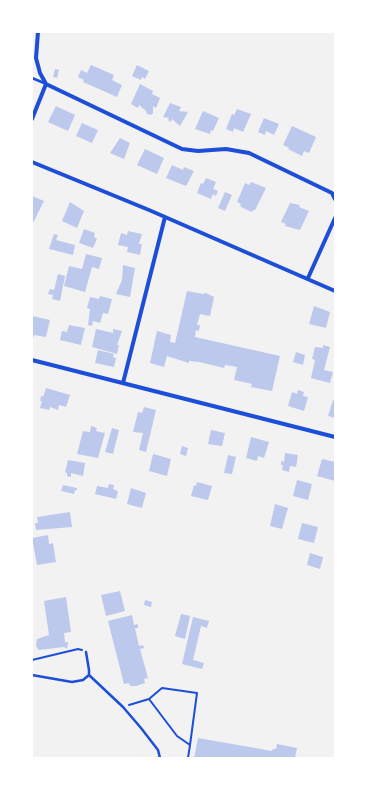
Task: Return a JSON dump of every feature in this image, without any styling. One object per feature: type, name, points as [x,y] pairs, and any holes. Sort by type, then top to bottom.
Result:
[{"type":"street","points":[[38,32],[36,58],[40,73],[46,84],[182,149],[198,151],[226,149],[249,154],[332,193],[335,199]]},
{"type":"street","points":[[32,119],[46,84]]},
{"type":"street","points":[[32,162],[165,217],[335,291]]},
{"type":"street","points":[[123,383],[165,217]]},
{"type":"street","points":[[308,278],[335,218]]},
{"type":"street","points":[[32,360],[335,437]]},
{"type":"lane","points":[[32,78],[46,84]]},
{"type":"lane","points":[[86,652],[89,665],[89,675],[123,707],[158,750],[160,758]]},
{"type":"lane","points":[[32,675],[78,682],[89,675]]},
{"type":"path","points":[[32,660],[78,649],[86,652]]},
{"type":"path","points":[[123,707],[149,699],[162,688],[196,693],[188,758]]},
{"type":"path","points":[[149,699],[177,736],[190,745]]},
{"type":"building","points":[[91,65],[114,75],[112,80],[122,85],[117,97],[83,82],[84,80],[78,77],[81,70],[87,73]]},
{"type":"building","points":[[137,65],[149,71],[145,79],[142,77],[141,80],[132,76]]},
{"type":"building","points":[[55,69],[59,70],[57,78],[53,77]]},
{"type":"building","points":[[140,84],[153,91],[152,94],[160,98],[156,108],[153,106],[153,113],[151,115],[147,114],[146,111],[139,105],[138,108],[131,104]]},
{"type":"building","points":[[170,103],[181,107],[179,111],[188,112],[180,126],[172,119],[171,122],[168,120],[169,118],[163,117]]},
{"type":"building","points":[[56,106],[75,115],[68,131],[48,122]]},
{"type":"building","points":[[237,109],[251,114],[243,132],[234,128],[233,132],[226,129],[232,114],[234,115]]},
{"type":"building","points":[[203,111],[219,118],[210,134],[195,129]]},
{"type":"building","points":[[264,118],[279,124],[274,135],[266,131],[265,135],[258,132]]},
{"type":"building","points":[[82,123],[98,130],[92,143],[76,136]]},
{"type":"building","points":[[292,126],[316,137],[309,153],[304,151],[302,156],[283,145]]},
{"type":"building","points":[[120,138],[130,143],[124,159],[110,153]]},
{"type":"building","points":[[145,149],[164,158],[157,174],[137,165]]},
{"type":"building","points":[[172,165],[183,170],[184,167],[194,171],[186,186],[166,178]]},
{"type":"building","points":[[206,178],[216,182],[213,189],[218,191],[216,196],[213,194],[211,199],[197,193],[201,183],[203,184]]},
{"type":"building","points":[[251,182],[266,188],[255,210],[252,212],[240,206],[241,204],[237,202],[245,183],[249,185]]},
{"type":"building","points":[[225,192],[232,195],[225,211],[218,208]]},
{"type":"building","points":[[32,196],[44,201],[32,225]]},
{"type":"building","points":[[70,202],[84,211],[77,228],[62,221]]},
{"type":"building","points":[[290,203],[300,205],[299,207],[309,211],[300,230],[285,226],[286,224],[281,222]]},
{"type":"building","points":[[84,229],[95,233],[94,237],[97,239],[93,248],[79,243]]},
{"type":"building","points":[[128,231],[142,234],[139,244],[142,244],[140,255],[127,252],[128,247],[118,245],[121,233],[127,235]]},
{"type":"building","points":[[54,234],[58,235],[56,240],[75,245],[73,255],[49,249]]},
{"type":"building","points":[[86,254],[102,258],[99,269],[92,267],[85,292],[64,286],[69,266],[82,269]]},
{"type":"building","points":[[123,265],[135,268],[130,297],[116,294],[122,280]]},
{"type":"building","points":[[58,274],[65,276],[60,301],[52,299],[53,295],[48,294],[50,289],[54,290]]},
{"type":"building","points":[[187,291],[203,294],[206,293],[214,297],[210,316],[200,314],[197,325],[200,325],[199,331],[196,330],[195,337],[280,356],[272,391],[251,387],[252,384],[234,380],[237,367],[225,365],[224,368],[199,362],[189,361],[189,363],[167,356],[164,367],[150,363],[157,331],[171,335],[170,342],[175,343]]},
{"type":"building","points":[[100,296],[112,299],[108,314],[103,313],[100,323],[93,321],[92,326],[88,325],[90,309],[87,308],[90,297],[99,299]]},
{"type":"building","points":[[314,306],[330,312],[326,328],[309,324]]},
{"type":"building","points":[[32,316],[50,320],[46,337],[32,336]]},
{"type":"building","points":[[69,325],[85,328],[81,345],[60,340],[62,331],[67,332]]},
{"type":"building","points":[[96,329],[113,333],[113,329],[122,331],[117,345],[119,345],[117,354],[92,347]]},
{"type":"building","points":[[323,345],[330,347],[324,370],[333,372],[330,383],[311,378],[315,360],[312,359],[315,347],[323,348]]},
{"type":"building","points":[[98,350],[114,354],[113,357],[116,358],[114,367],[95,363]]},
{"type":"building","points":[[296,352],[305,355],[303,365],[293,362]]},
{"type":"building","points":[[46,388],[70,395],[66,407],[59,405],[58,410],[50,407],[49,410],[40,408],[42,401],[40,401],[41,396],[43,397]]},
{"type":"building","points":[[298,390],[304,392],[303,396],[308,397],[304,411],[288,406],[292,392],[297,394]]},
{"type":"building","points":[[333,400],[335,401],[335,418],[328,416]]},
{"type":"building","points":[[144,407],[156,410],[146,452],[139,450],[143,433],[133,432],[138,412],[142,413]]},
{"type":"building","points":[[91,426],[97,428],[96,431],[105,433],[98,458],[77,454],[83,431],[90,432]]},
{"type":"building","points":[[112,428],[119,430],[113,454],[105,452]]},
{"type":"building","points":[[211,430],[225,433],[222,446],[208,444]]},
{"type":"building","points":[[251,437],[269,442],[264,458],[258,456],[257,461],[246,458]]},
{"type":"building","points":[[182,446],[188,448],[186,456],[180,454]]},
{"type":"building","points":[[285,453],[298,455],[296,467],[290,466],[289,472],[282,470],[283,465],[281,465],[281,461],[284,462]]},
{"type":"building","points":[[153,454],[171,459],[167,476],[149,471]]},
{"type":"building","points":[[228,455],[236,457],[232,474],[224,473]]},
{"type":"building","points":[[322,459],[335,462],[335,481],[317,476]]},
{"type":"building","points":[[68,460],[85,463],[83,476],[71,473],[71,477],[67,476],[67,473],[65,472]]},
{"type":"building","points":[[297,480],[312,484],[308,500],[293,496]]},
{"type":"building","points":[[197,482],[212,486],[208,500],[191,496],[194,485],[196,486]]},
{"type":"building","points":[[109,484],[114,485],[113,489],[118,491],[116,499],[95,494],[97,486],[108,488]]},
{"type":"building","points":[[63,485],[77,488],[77,490],[75,490],[74,494],[61,491]]},
{"type":"building","points":[[131,488],[146,493],[142,508],[127,504]]},
{"type":"building","points":[[275,504],[288,508],[282,529],[270,526]]},
{"type":"building","points":[[70,512],[72,527],[36,530],[35,523],[38,523],[37,517]]},
{"type":"building","points":[[302,523],[318,527],[314,543],[298,539]]},
{"type":"building","points":[[48,535],[49,544],[53,543],[56,562],[37,565],[32,538]]},
{"type":"building","points":[[310,553],[323,557],[320,569],[307,565]]},
{"type":"building","points":[[120,591],[125,611],[106,616],[101,595]]},
{"type":"building","points":[[66,597],[71,632],[64,633],[65,642],[68,642],[67,649],[64,647],[39,650],[36,646],[37,639],[49,635],[44,601]]},
{"type":"building","points":[[145,600],[152,602],[151,607],[144,605]]},
{"type":"building","points":[[181,614],[190,616],[185,639],[175,636]]},
{"type":"building","points":[[132,615],[134,625],[138,624],[138,628],[135,628],[139,646],[143,645],[144,648],[140,649],[148,678],[144,679],[145,683],[136,686],[130,686],[129,683],[124,684],[108,621]]},
{"type":"building","points":[[193,617],[209,621],[207,628],[201,626],[193,660],[204,663],[202,669],[182,664]]},
{"type":"building","points":[[198,738],[272,751],[273,749],[276,749],[277,744],[297,748],[295,758],[194,758]]}]
